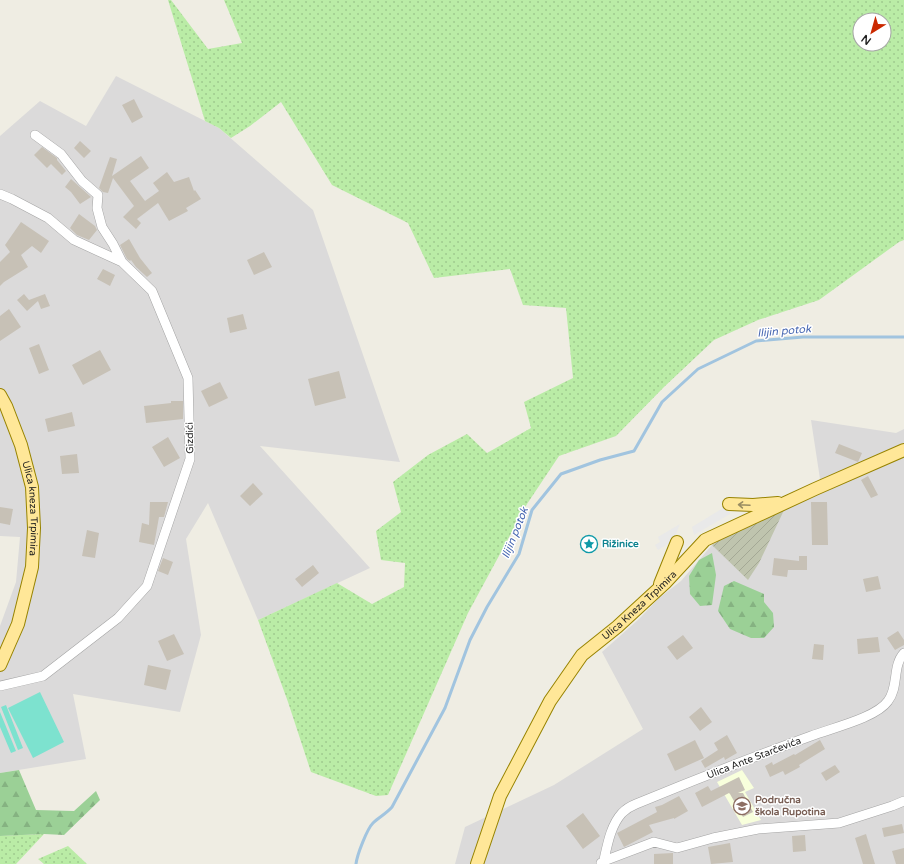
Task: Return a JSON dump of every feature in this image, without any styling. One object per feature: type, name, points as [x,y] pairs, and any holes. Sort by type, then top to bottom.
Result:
[{"type":"main road","name":"Ulica kneza Trpimira","points":[[0,396],[6,406],[21,445],[32,488],[34,528],[32,567],[18,624],[0,665]]},
{"type":"main road","name":"Ulica Kneza Trpimira","points":[[477,864],[500,796],[550,702],[582,655],[617,627],[657,590],[705,540],[904,450]]},
{"type":"main road","points":[[729,504],[752,505],[787,502]]},
{"type":"main road","points":[[657,590],[677,542]]},
{"type":"street","points":[[35,135],[61,154],[82,181],[98,195],[97,208],[102,227],[122,262]]},
{"type":"street","name":"Gizdići","points":[[0,194],[48,218],[74,240],[122,262],[152,291],[188,378],[190,459],[147,586],[118,618],[43,676],[0,686]]},
{"type":"street","name":"Ulica Ante Starčevića","points":[[602,863],[615,824],[623,812],[636,804],[811,736],[875,713],[888,702],[895,688],[898,662],[904,653]]},
{"type":"street","points":[[602,863],[654,842],[677,848],[713,838],[758,830],[839,823],[904,801]]},
{"type":"shaded area","points":[[116,76],[219,128],[313,210],[400,462],[260,446],[370,568],[258,620],[208,503],[186,539],[201,635],[180,712],[73,694],[86,759],[0,773],[0,626],[16,582],[20,537],[0,536],[0,136],[40,101],[86,126]]},
{"type":"shaded area","points":[[811,420],[896,433],[904,429],[904,864],[455,864],[465,827],[554,785],[643,729],[602,652],[639,619],[659,598],[681,581],[712,545],[730,534],[822,492]]},
{"type":"shaded area","points":[[728,505],[730,514],[694,535],[692,527]]},
{"type":"shaded area","points":[[785,508],[759,563],[748,580],[712,545],[730,534]]},
{"type":"shaded area","points":[[680,524],[673,541],[658,550],[655,545],[660,542],[658,537]]},
{"type":"shaded area","points":[[40,692],[64,742],[33,758],[8,708]]},
{"type":"shaded area","points":[[6,705],[23,748],[18,750],[1,707]]},
{"type":"shaded area","points":[[0,712],[16,751],[11,753],[0,727]]},
{"type":"shaded area","name":"Područna škola Rupotina","points":[[742,770],[754,788],[745,792],[761,820],[742,825],[717,782]]},
{"type":"green space","points":[[168,0],[171,0],[208,49],[242,43],[224,0],[904,0],[904,240],[899,242],[819,300],[758,320],[714,340],[664,387],[616,436],[559,456],[527,504],[468,613],[388,795],[376,796],[311,772],[288,702],[258,620],[337,583],[372,604],[404,587],[405,563],[381,560],[376,531],[401,512],[393,482],[428,455],[467,434],[487,453],[531,428],[524,402],[573,378],[566,308],[523,305],[510,269],[434,278],[408,223],[332,185],[281,102],[250,126],[231,138],[219,128],[205,121]]},
{"type":"green space","points":[[712,553],[716,575],[712,605],[700,606],[690,594],[689,576],[699,560]]},
{"type":"green space","points":[[734,581],[764,594],[764,602],[773,613],[774,627],[764,638],[751,638],[730,629],[718,611],[724,586]]},
{"type":"green space","points":[[19,770],[36,810],[74,811],[96,791],[100,800],[64,835],[44,834],[0,836],[0,773]]},
{"type":"green space","points":[[44,834],[16,864],[0,864],[0,836]]},
{"type":"green space","points":[[68,846],[87,864],[44,864],[38,859]]},
{"type":"building","points":[[134,99],[143,117],[132,123],[122,105]]},
{"type":"building","points":[[80,141],[91,151],[84,158],[74,148]]},
{"type":"building","points":[[42,147],[57,158],[66,171],[62,175],[51,164],[47,168],[34,155]]},
{"type":"building","points":[[141,156],[149,168],[130,181],[145,201],[159,191],[153,183],[167,172],[174,182],[189,177],[194,191],[195,190],[201,199],[186,208],[188,211],[169,221],[158,203],[137,219],[141,223],[136,229],[123,217],[134,206],[113,178],[108,193],[103,192],[99,188],[110,157],[117,159],[112,176]]},
{"type":"building","points":[[71,179],[91,197],[80,204],[65,187]]},
{"type":"building","points":[[79,214],[95,226],[97,230],[89,240],[77,235],[70,228]]},
{"type":"building","points":[[21,222],[49,241],[41,253],[32,246],[21,255],[28,267],[0,286],[0,262],[10,252],[5,245]]},
{"type":"building","points":[[129,239],[140,258],[152,273],[147,277],[131,260],[130,261],[127,259],[120,245]]},
{"type":"building","points":[[264,252],[272,267],[254,275],[247,260]]},
{"type":"building","points":[[103,269],[115,275],[110,286],[97,279]]},
{"type":"building","points":[[24,294],[29,300],[45,294],[50,306],[41,309],[38,301],[27,311],[17,300]]},
{"type":"building","points":[[9,309],[21,327],[0,341],[0,316]]},
{"type":"building","points":[[243,314],[247,329],[230,333],[227,318]]},
{"type":"building","points":[[39,344],[49,370],[39,374],[29,348]]},
{"type":"building","points":[[100,350],[111,370],[83,385],[72,365]]},
{"type":"building","points":[[339,371],[346,398],[315,406],[308,379]]},
{"type":"building","points":[[220,382],[228,398],[209,407],[201,391]]},
{"type":"building","points":[[171,401],[183,401],[183,419],[146,423],[144,406],[171,403]]},
{"type":"building","points":[[72,412],[75,426],[48,432],[45,419]]},
{"type":"building","points":[[168,437],[180,458],[164,467],[152,447]]},
{"type":"building","points":[[839,444],[862,453],[858,462],[835,453]]},
{"type":"building","points":[[77,454],[79,473],[62,474],[60,456]]},
{"type":"building","points":[[868,476],[878,495],[871,498],[861,480]]},
{"type":"building","points":[[253,483],[263,494],[250,506],[240,496]]},
{"type":"building","points":[[150,502],[168,502],[164,517],[159,517],[154,545],[139,542],[142,523],[149,525]]},
{"type":"building","points":[[811,502],[827,502],[828,545],[812,545]]},
{"type":"building","points":[[0,507],[13,509],[10,525],[0,523]]},
{"type":"building","points":[[87,530],[99,533],[95,558],[82,556]]},
{"type":"building","points":[[799,556],[807,556],[807,570],[788,570],[787,577],[772,575],[774,558],[799,561]]},
{"type":"building","points":[[163,558],[173,562],[168,575],[158,571]]},
{"type":"building","points":[[313,565],[319,573],[302,587],[295,579]]},
{"type":"building","points":[[878,576],[881,589],[866,592],[863,579]]},
{"type":"building","points":[[898,631],[904,640],[904,645],[895,650],[887,638]]},
{"type":"building","points":[[174,634],[184,654],[167,661],[158,641]]},
{"type":"building","points":[[683,635],[693,648],[677,660],[667,647]]},
{"type":"building","points":[[878,637],[880,652],[858,654],[857,639]]},
{"type":"building","points":[[814,644],[824,645],[823,660],[812,659]]},
{"type":"building","points":[[148,665],[171,670],[166,690],[144,685]]},
{"type":"building","points":[[701,707],[712,722],[700,731],[689,717]]},
{"type":"building","points":[[727,735],[737,753],[725,760],[724,757],[705,768],[701,761],[718,750],[714,743]]},
{"type":"building","points":[[695,740],[704,758],[675,771],[667,754]]},
{"type":"building","points":[[820,740],[825,749],[799,765],[800,767],[785,775],[783,771],[770,777],[765,766],[772,762],[773,765],[794,754],[795,755]]},
{"type":"building","points":[[835,765],[840,772],[826,781],[821,773]]},
{"type":"building","points":[[739,777],[745,790],[738,793],[743,793],[753,812],[743,817],[729,793],[702,807],[695,793],[708,786],[711,791]]},
{"type":"building","points":[[679,796],[688,811],[674,819],[649,825],[653,832],[624,847],[617,833],[657,812],[655,807]]},
{"type":"building","points":[[583,813],[600,836],[583,849],[566,826]]},
{"type":"building","points":[[902,824],[904,833],[884,837],[882,828]]},
{"type":"building","points":[[866,834],[875,864],[863,864],[855,838]]},
{"type":"building","points":[[805,835],[806,851],[793,852],[792,836]]},
{"type":"building","points":[[730,843],[733,862],[711,864],[708,847]]},
{"type":"building","points":[[904,848],[904,864],[896,864],[892,851]]},
{"type":"building","points":[[673,853],[673,864],[654,864],[654,854]]},
{"type":"waterway","name":"Ilijin potok","points":[[356,864],[360,849],[368,831],[373,823],[392,807],[445,708],[470,640],[487,607],[519,554],[532,510],[561,474],[600,460],[634,451],[662,402],[698,369],[756,341],[803,337],[904,337]]},
{"type":"place","name":"Rižinice","points":[[589,544]]},
{"type":"place","name":"Područna škola Rupotina","points":[[742,806]]}]
